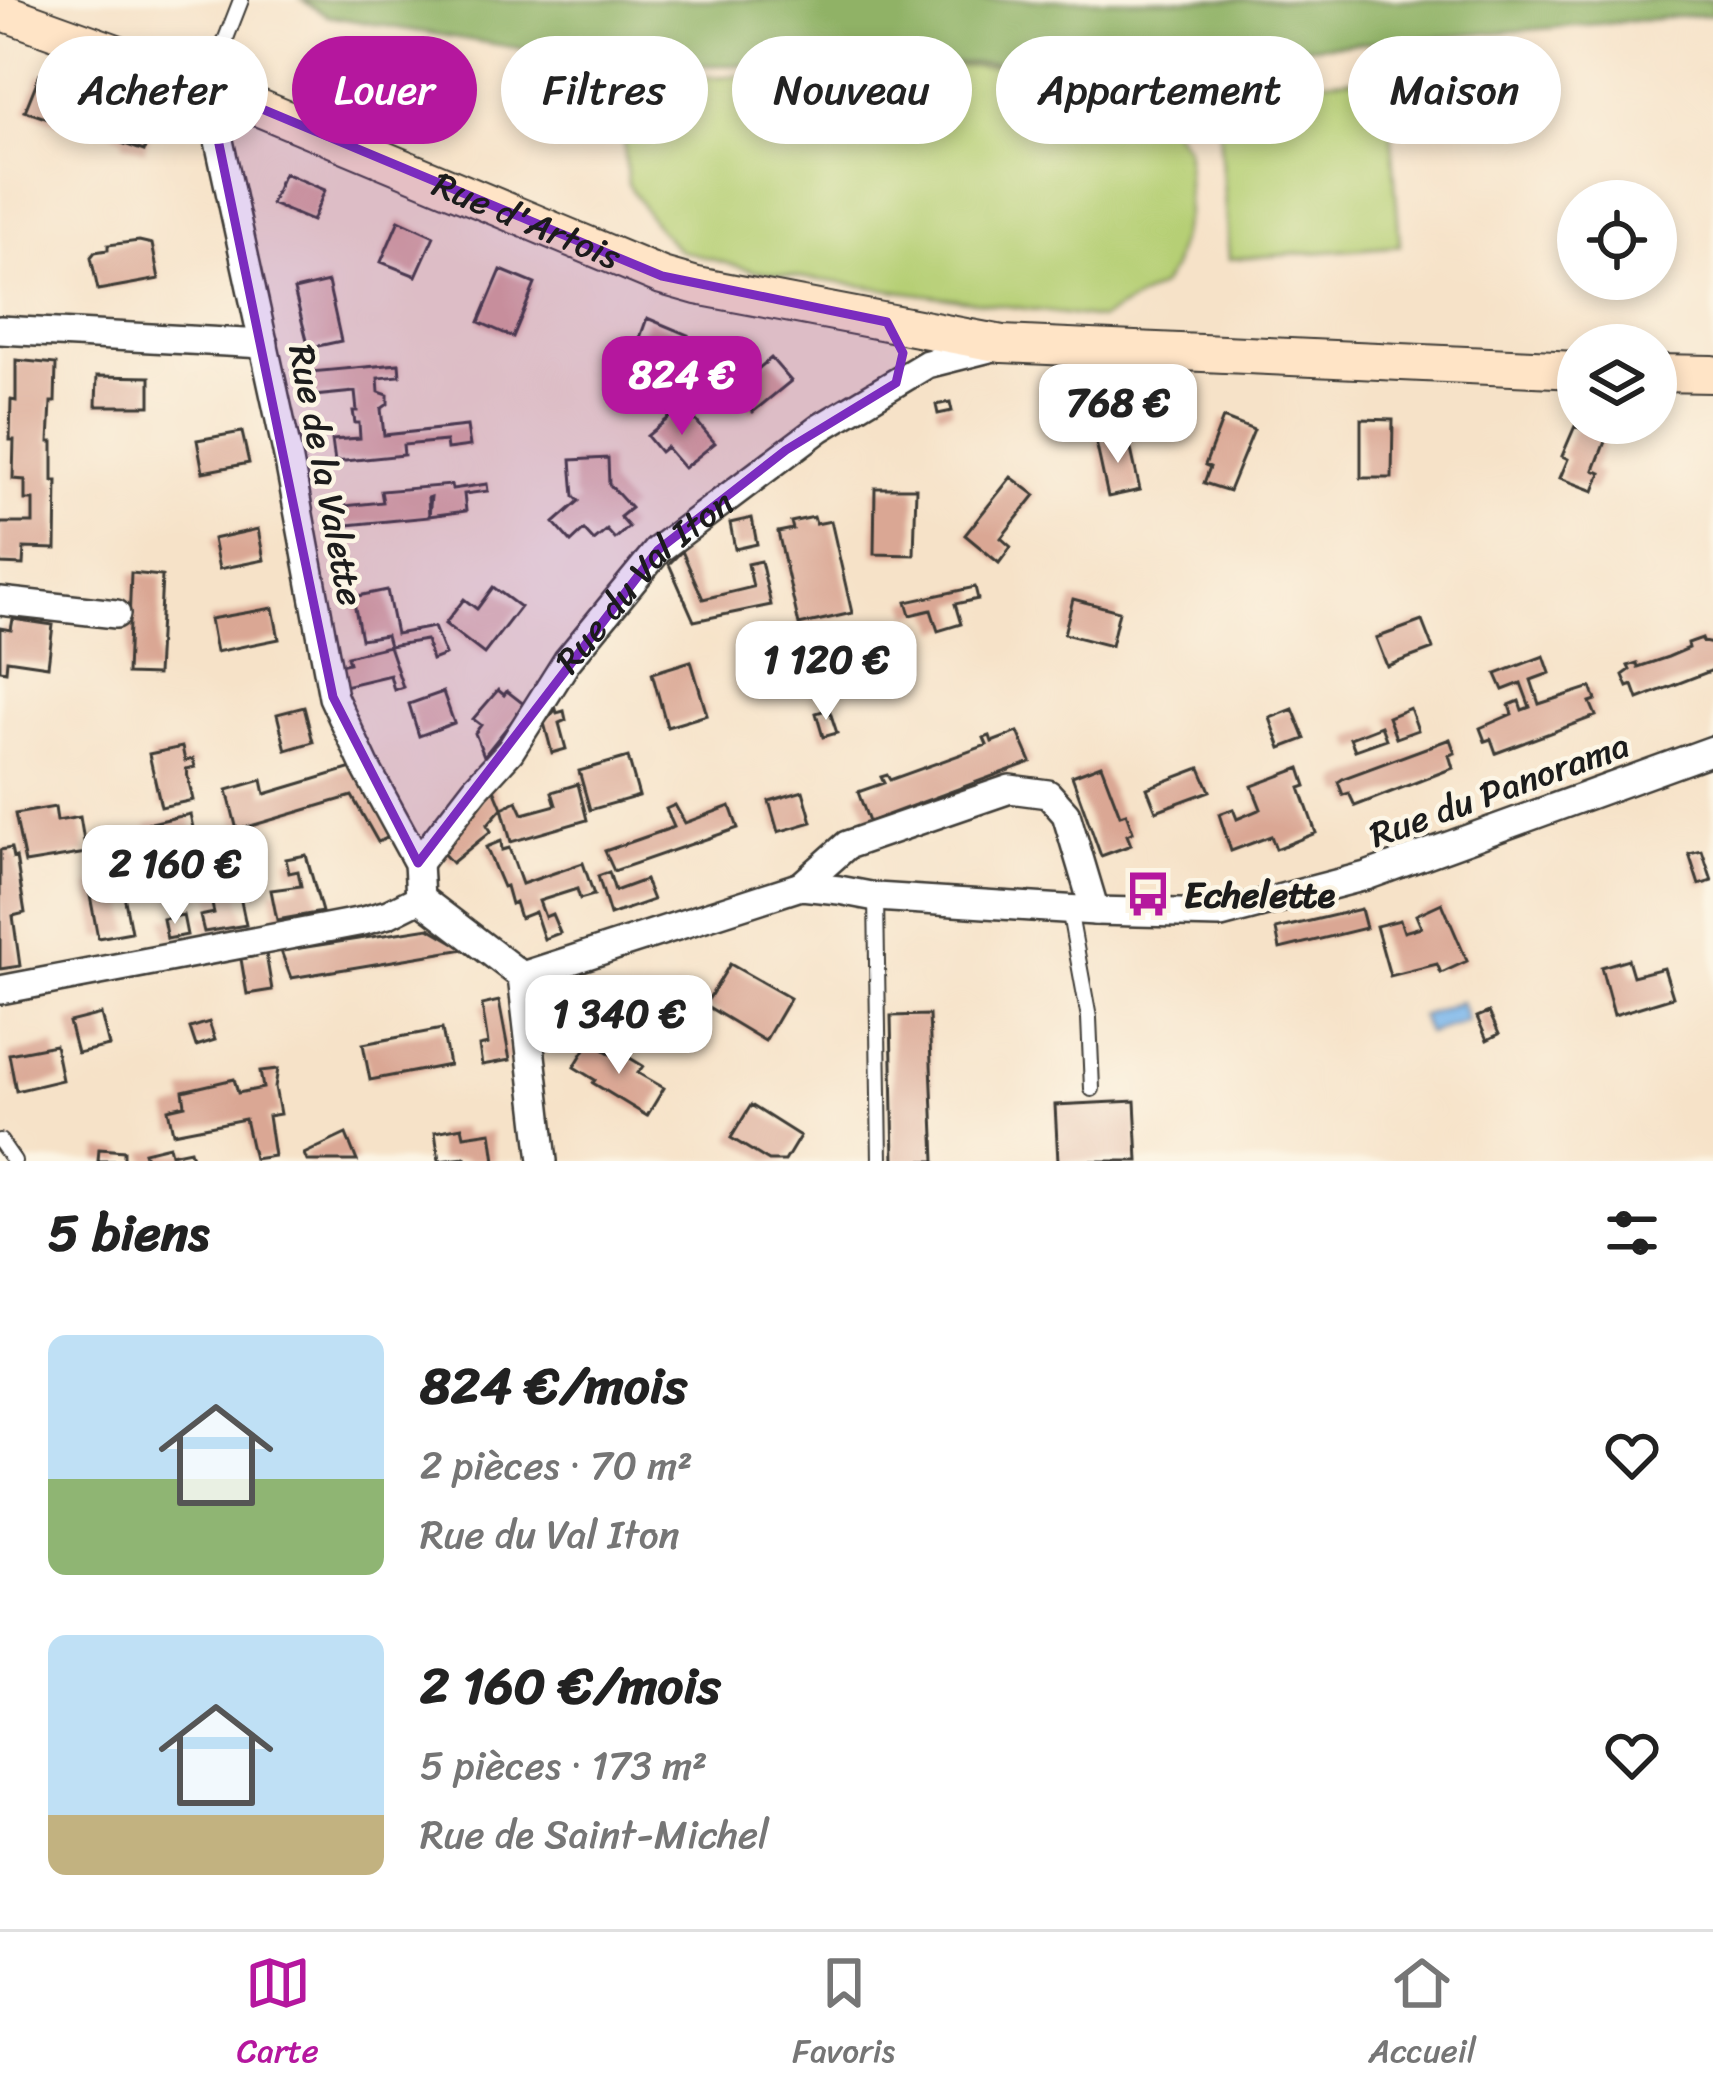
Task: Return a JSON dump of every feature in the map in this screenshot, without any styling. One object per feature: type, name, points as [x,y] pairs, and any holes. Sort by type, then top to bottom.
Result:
[{"type":"street","name":"Rue d'Artois","points":[[2,7],[77,36]]},
{"type":"street","name":"Rue d'Artois","points":[[268,111],[662,276],[1002,344]]},
{"type":"street","name":"Rue de la Valette","points":[[220,144],[289,460],[333,697],[418,863]]},
{"type":"street","points":[[887,322],[898,334],[903,353],[896,383]]},
{"type":"street","points":[[0,330],[264,344]]},
{"type":"street","name":"Rue du Val Iton","points":[[418,863],[510,751],[567,662],[658,550],[786,450],[927,364],[1002,344],[1557,369]]},
{"type":"street","points":[[1677,373],[1713,374]]},
{"type":"street","points":[[0,601],[116,614]]},
{"type":"street","name":"Rue du Panorama","points":[[801,886],[876,897],[1221,914],[1366,876],[1713,750]]},
{"type":"street","name":"Rue du Panorama","points":[[522,976],[801,886],[847,845],[1010,789],[1048,794],[1066,814],[1082,910]]},
{"type":"street","points":[[418,863],[420,898],[522,976],[543,1161]]},
{"type":"street","points":[[0,990],[363,921],[420,898]]},
{"type":"lane","points":[[227,36],[241,0]]},
{"type":"lane","points":[[876,897],[880,1161]]},
{"type":"lane","points":[[1082,910],[1083,1019],[1092,1089]]},
{"type":"lane","points":[[0,1141],[14,1161]]},
{"type":"highlighted area","points":[[207,86],[662,276],[887,322],[903,353],[896,383],[786,450],[658,550],[418,863],[333,697]]},
{"type":"green space","points":[[302,0],[1713,0],[1713,14],[1455,36],[1348,36],[1348,44],[1324,45],[1324,36],[996,36],[996,63],[972,63],[972,36],[732,36],[732,65],[708,65],[708,36],[501,36],[501,45],[477,41],[477,36],[446,36],[327,16]]},
{"type":"green space","points":[[972,66],[996,66],[996,144],[1184,144],[1187,213],[1172,269],[1161,286],[1100,319],[755,271],[678,250],[628,184],[624,144],[708,144],[708,77],[732,76],[732,144],[972,144]]},
{"type":"green space","points":[[1348,79],[1348,144],[1392,144],[1400,246],[1229,259],[1220,144],[1324,144],[1324,81]]},
{"type":"water","points":[[1461,1002],[1467,1021],[1428,1034],[1421,1016]]},
{"type":"building","points":[[36,84],[36,115],[25,111]]},
{"type":"building","points":[[284,173],[325,190],[312,221],[271,204]]},
{"type":"building","points":[[399,220],[434,236],[416,276],[381,262]]},
{"type":"building","points":[[152,244],[159,279],[98,290],[91,257],[95,252],[108,250],[108,245]]},
{"type":"building","points":[[501,270],[535,284],[513,337],[479,322]]},
{"type":"building","points":[[328,282],[341,341],[309,348],[294,290]]},
{"type":"building","points":[[647,318],[688,335],[677,365],[636,349]]},
{"type":"building","points":[[771,358],[791,381],[753,412],[734,389]]},
{"type":"building","points":[[16,360],[56,364],[49,442],[53,442],[53,481],[57,481],[56,549],[24,548],[23,565],[0,564],[0,523],[33,523],[33,500],[25,500],[25,480],[13,479],[11,400],[16,401]]},
{"type":"building","points":[[399,364],[400,376],[378,378],[379,392],[388,395],[388,404],[381,409],[384,435],[467,426],[470,446],[447,449],[446,441],[403,445],[404,455],[335,462],[332,440],[360,438],[353,411],[357,411],[355,392],[313,396],[310,372]]},
{"type":"building","points":[[97,376],[150,377],[150,406],[96,406]]},
{"type":"building","points":[[696,377],[709,393],[696,404],[683,388]]},
{"type":"building","points":[[1079,399],[1084,422],[1056,428],[1050,406]]},
{"type":"building","points":[[950,402],[952,411],[938,414],[936,405]]},
{"type":"building","points":[[686,409],[715,443],[684,468],[666,447],[660,452],[647,436]]},
{"type":"building","points":[[1223,418],[1254,430],[1229,491],[1204,483],[1210,467],[1205,465]]},
{"type":"building","points":[[1361,419],[1393,420],[1392,478],[1361,478]]},
{"type":"building","points":[[242,432],[249,463],[203,472],[197,440]]},
{"type":"building","points":[[1128,436],[1140,490],[1108,497],[1096,442]]},
{"type":"building","points":[[1567,444],[1604,444],[1594,470],[1601,473],[1594,491],[1560,478],[1568,459],[1562,456]]},
{"type":"building","points":[[608,458],[609,484],[631,508],[620,517],[629,527],[615,539],[607,530],[594,541],[584,530],[571,542],[554,523],[579,501],[574,496],[571,460]]},
{"type":"building","points":[[1011,477],[1035,495],[1001,538],[1011,547],[999,563],[965,535]]},
{"type":"building","points":[[487,484],[488,491],[464,494],[466,511],[429,516],[431,497],[428,498],[429,517],[347,525],[344,506],[383,502],[381,491]]},
{"type":"building","points":[[875,488],[916,488],[914,555],[874,554]]},
{"type":"building","points":[[814,517],[816,524],[831,521],[852,613],[799,625],[778,532],[793,529],[791,522]]},
{"type":"building","points":[[752,518],[757,544],[735,549],[730,523]]},
{"type":"building","points":[[258,529],[264,560],[219,569],[213,539]]},
{"type":"building","points":[[682,551],[703,599],[753,587],[748,564],[761,561],[771,605],[694,621],[669,564]]},
{"type":"building","points":[[131,573],[162,576],[157,675],[127,674]]},
{"type":"building","points":[[493,587],[520,607],[484,654],[445,624],[464,599],[477,609]]},
{"type":"building","points":[[975,587],[978,599],[955,604],[961,624],[938,631],[931,610],[910,615],[906,602]]},
{"type":"building","points":[[387,590],[396,634],[434,627],[445,655],[432,660],[426,640],[389,646],[386,635],[361,639],[353,597]]},
{"type":"building","points":[[1073,599],[1119,611],[1111,646],[1064,634]]},
{"type":"building","points":[[273,608],[279,639],[216,652],[210,619]]},
{"type":"building","points":[[13,619],[53,625],[48,666],[7,660],[6,671],[0,670],[0,628],[11,630]]},
{"type":"building","points":[[1422,621],[1433,649],[1387,666],[1376,638]]},
{"type":"building","points":[[1702,638],[1713,644],[1713,670],[1638,699],[1633,685],[1628,687],[1623,675],[1630,670],[1628,666],[1668,657]]},
{"type":"building","points":[[389,646],[403,687],[394,690],[390,675],[340,687],[336,666],[349,663],[347,656]]},
{"type":"building","points":[[1544,656],[1550,673],[1531,680],[1539,704],[1591,687],[1596,716],[1496,753],[1480,728],[1512,714],[1509,705],[1519,701],[1522,710],[1530,707],[1521,683],[1503,690],[1496,674]]},
{"type":"building","points":[[691,661],[707,715],[667,727],[652,673]]},
{"type":"building","points":[[498,690],[525,705],[484,756],[475,733],[481,725],[473,719]]},
{"type":"building","points":[[443,692],[454,723],[419,736],[409,704]]},
{"type":"building","points":[[304,707],[313,742],[286,750],[277,714]]},
{"type":"building","points":[[1410,708],[1418,730],[1396,738],[1388,717]]},
{"type":"building","points":[[556,709],[557,713],[564,711],[566,720],[559,723],[566,749],[552,753],[544,723]]},
{"type":"building","points":[[829,709],[837,733],[823,737],[816,713]]},
{"type":"building","points":[[1293,709],[1305,739],[1281,748],[1270,718]]},
{"type":"building","points":[[1381,726],[1386,739],[1355,750],[1350,738]]},
{"type":"building","points":[[1018,732],[1031,762],[869,822],[858,792],[884,783],[881,777],[887,775],[890,780],[987,745],[984,738],[990,736],[992,742]]},
{"type":"building","points":[[1450,739],[1453,768],[1355,806],[1349,793],[1343,795],[1338,782],[1344,778]]},
{"type":"building","points":[[182,747],[185,761],[193,759],[195,767],[186,769],[193,800],[161,807],[149,754]]},
{"type":"building","points":[[628,757],[639,796],[590,810],[579,771]]},
{"type":"building","points":[[1101,765],[1120,815],[1126,813],[1133,832],[1127,835],[1131,845],[1101,856],[1072,776]]},
{"type":"building","points":[[355,767],[393,835],[378,842],[352,796],[237,830],[227,790],[262,780],[265,794]]},
{"type":"building","points":[[1200,768],[1210,791],[1156,811],[1147,788]]},
{"type":"building","points":[[1300,768],[1306,786],[1300,788],[1316,833],[1276,849],[1271,836],[1231,851],[1219,814],[1233,809],[1237,819],[1261,809],[1252,786]]},
{"type":"building","points":[[492,784],[502,808],[487,825],[491,831],[452,863],[439,849]]},
{"type":"building","points":[[578,784],[587,820],[511,842],[502,808],[517,801],[523,814],[556,805],[552,792]]},
{"type":"building","points":[[803,791],[812,822],[778,832],[769,801]]},
{"type":"building","points":[[675,805],[685,823],[730,806],[738,828],[614,871],[605,851],[674,827],[666,809]]},
{"type":"building","points":[[55,807],[57,821],[80,817],[86,853],[25,863],[15,814]]},
{"type":"building","points":[[190,814],[195,837],[152,853],[147,824]]},
{"type":"building","points":[[501,841],[502,850],[509,848],[522,884],[583,863],[594,895],[580,899],[577,889],[539,901],[545,917],[552,914],[560,933],[544,939],[535,912],[520,918],[515,902],[511,904],[486,847]]},
{"type":"building","points":[[11,848],[25,913],[13,916],[20,966],[0,969],[0,850]]},
{"type":"building","points":[[1702,851],[1712,881],[1699,885],[1689,854]]},
{"type":"building","points":[[306,855],[322,912],[277,920],[271,890],[301,886],[298,871],[289,873],[286,859]]},
{"type":"building","points":[[233,863],[246,925],[204,932],[200,916],[214,913],[204,869]]},
{"type":"building","points":[[609,872],[615,891],[645,880],[653,900],[610,915],[598,876]]},
{"type":"building","points":[[121,879],[131,932],[98,938],[88,885]]},
{"type":"building","points":[[1442,903],[1467,961],[1441,973],[1437,964],[1390,976],[1376,926],[1400,920],[1404,932],[1421,927],[1416,915]]},
{"type":"building","points":[[1361,909],[1366,928],[1280,949],[1276,929]]},
{"type":"building","points":[[183,915],[187,935],[167,939],[163,919]]},
{"type":"building","points":[[429,928],[465,949],[291,978],[281,951]]},
{"type":"building","points":[[266,954],[272,990],[247,994],[241,959]]},
{"type":"building","points":[[1628,959],[1633,976],[1664,968],[1673,997],[1614,1015],[1601,967]]},
{"type":"building","points":[[730,964],[790,998],[765,1041],[705,1005]]},
{"type":"building","points":[[499,1001],[510,1060],[482,1065],[479,1046],[488,1044],[482,1005]]},
{"type":"building","points":[[1489,1012],[1499,1034],[1487,1040],[1477,1017]]},
{"type":"building","points":[[101,1014],[109,1046],[77,1053],[69,1022]]},
{"type":"building","points":[[929,1015],[935,1161],[894,1161],[891,1016]]},
{"type":"building","points":[[209,1022],[215,1040],[196,1046],[190,1028]]},
{"type":"building","points":[[442,1029],[449,1065],[370,1080],[363,1044]]},
{"type":"building","points":[[590,1041],[643,1066],[638,1073],[664,1088],[647,1116],[574,1067]]},
{"type":"building","points":[[55,1045],[62,1080],[16,1091],[9,1054]]},
{"type":"building","points":[[278,1069],[275,1087],[280,1114],[268,1116],[274,1156],[254,1159],[245,1119],[173,1133],[168,1109],[185,1105],[183,1091],[234,1079],[238,1093],[263,1088],[260,1071]]},
{"type":"building","points":[[1135,1101],[1138,1161],[1058,1161],[1055,1105]]},
{"type":"building","points":[[751,1105],[800,1136],[785,1161],[769,1161],[731,1138]]},
{"type":"building","points":[[462,1127],[464,1136],[491,1132],[495,1161],[439,1161],[435,1132]]},
{"type":"building","points":[[346,1134],[357,1161],[307,1161],[304,1154]]},
{"type":"building","points":[[169,1146],[171,1154],[190,1150],[193,1161],[147,1161],[144,1152]]},
{"type":"building","points":[[99,1149],[124,1151],[124,1161],[98,1161]]},
{"type":"place","name":"Echelette","points":[[1148,894]]}]
